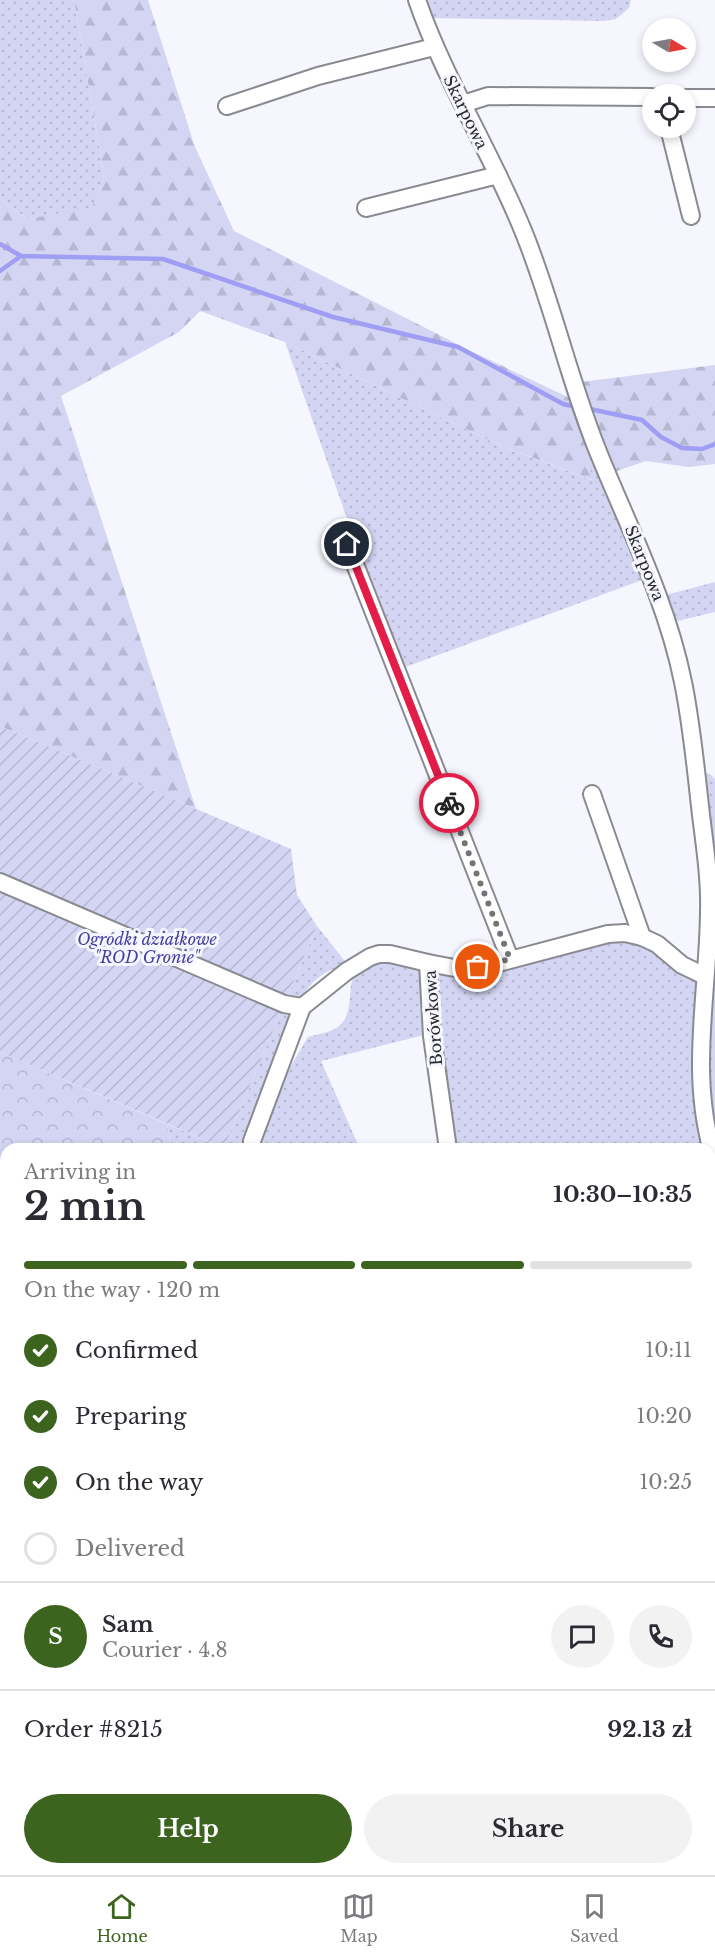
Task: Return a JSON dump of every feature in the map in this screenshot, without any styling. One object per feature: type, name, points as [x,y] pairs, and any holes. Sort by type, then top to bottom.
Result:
[{"type":"street","name":"Skarpowa","points":[[417,0],[434,47],[524,231],[589,428],[648,567],[676,652],[688,709],[709,881],[700,1074],[701,1097],[710,1143]]},
{"type":"street","points":[[227,106],[318,76],[434,47]]},
{"type":"street","points":[[463,104],[488,96],[642,97]]},
{"type":"street","points":[[696,98],[715,98]]},
{"type":"street","points":[[672,138],[691,216]]},
{"type":"street","points":[[366,208],[498,175]]},
{"type":"street","points":[[347,544],[510,959]]},
{"type":"street","points":[[592,794],[642,937]]},
{"type":"street","points":[[0,882],[284,1004],[302,1007],[310,1003],[324,988],[370,957],[379,954],[390,954],[428,963]]},
{"type":"street","name":"Borówkowa","points":[[447,1143],[432,1036],[428,963],[465,970],[608,934],[625,933],[657,944],[682,965],[705,976]]},
{"type":"street","points":[[252,1141],[302,1007]]},
{"type":"green space","points":[[0,0],[74,0],[104,176],[92,208],[28,219],[0,199]]},
{"type":"green space","points":[[74,0],[148,0],[195,147],[234,231],[475,353],[574,400],[593,480],[501,446],[285,342],[200,311],[179,332],[61,396],[196,809],[0,726],[0,199],[28,219],[92,207],[104,176]]},
{"type":"green space","points":[[422,0],[631,0],[629,8],[616,19],[604,21],[429,18]]},
{"type":"green space","points":[[285,342],[501,446],[592,480],[583,439],[645,579],[400,669]]},
{"type":"green space","points":[[715,365],[715,464],[689,467],[646,461],[614,472],[581,382]]},
{"type":"green space","points":[[715,582],[715,612],[673,622],[662,596]]},
{"type":"green space","name":"Ogródki działkowe \"ROD Gronie\"","points":[[0,726],[291,849],[297,895],[317,926],[226,1143],[212,1143],[0,1052]]},
{"type":"green space","points":[[702,772],[710,774],[715,779],[715,1142],[707,1101]]},
{"type":"green space","points":[[317,926],[348,965],[331,970],[317,979],[306,990],[297,1005],[286,1000]]},
{"type":"green space","points":[[611,939],[633,941],[648,948],[683,977],[697,982],[706,1143],[450,1143],[436,1035],[435,980],[438,975],[457,975]]},
{"type":"green space","points":[[391,958],[424,967],[428,1034],[321,1061],[357,1143],[226,1143],[283,1007],[293,1012],[276,1091],[308,1037],[332,1030],[345,1019],[350,1002],[353,976],[357,969],[367,963]]},
{"type":"green space","points":[[0,1052],[167,1124],[171,1143],[0,1143]]},
{"type":"green space","points":[[167,1124],[212,1143],[171,1143]]},
{"type":"waterway","points":[[0,244],[21,256],[163,259],[333,317],[458,347],[563,404],[577,407]]},
{"type":"waterway","points":[[0,271],[21,256]]},
{"type":"waterway","points":[[585,408],[642,420],[661,437],[682,448],[702,449],[715,444]]},
{"type":"way so far","points":[[449,803],[510,959],[478,967]]},
{"type":"route","points":[[347,544],[449,803]]}]
